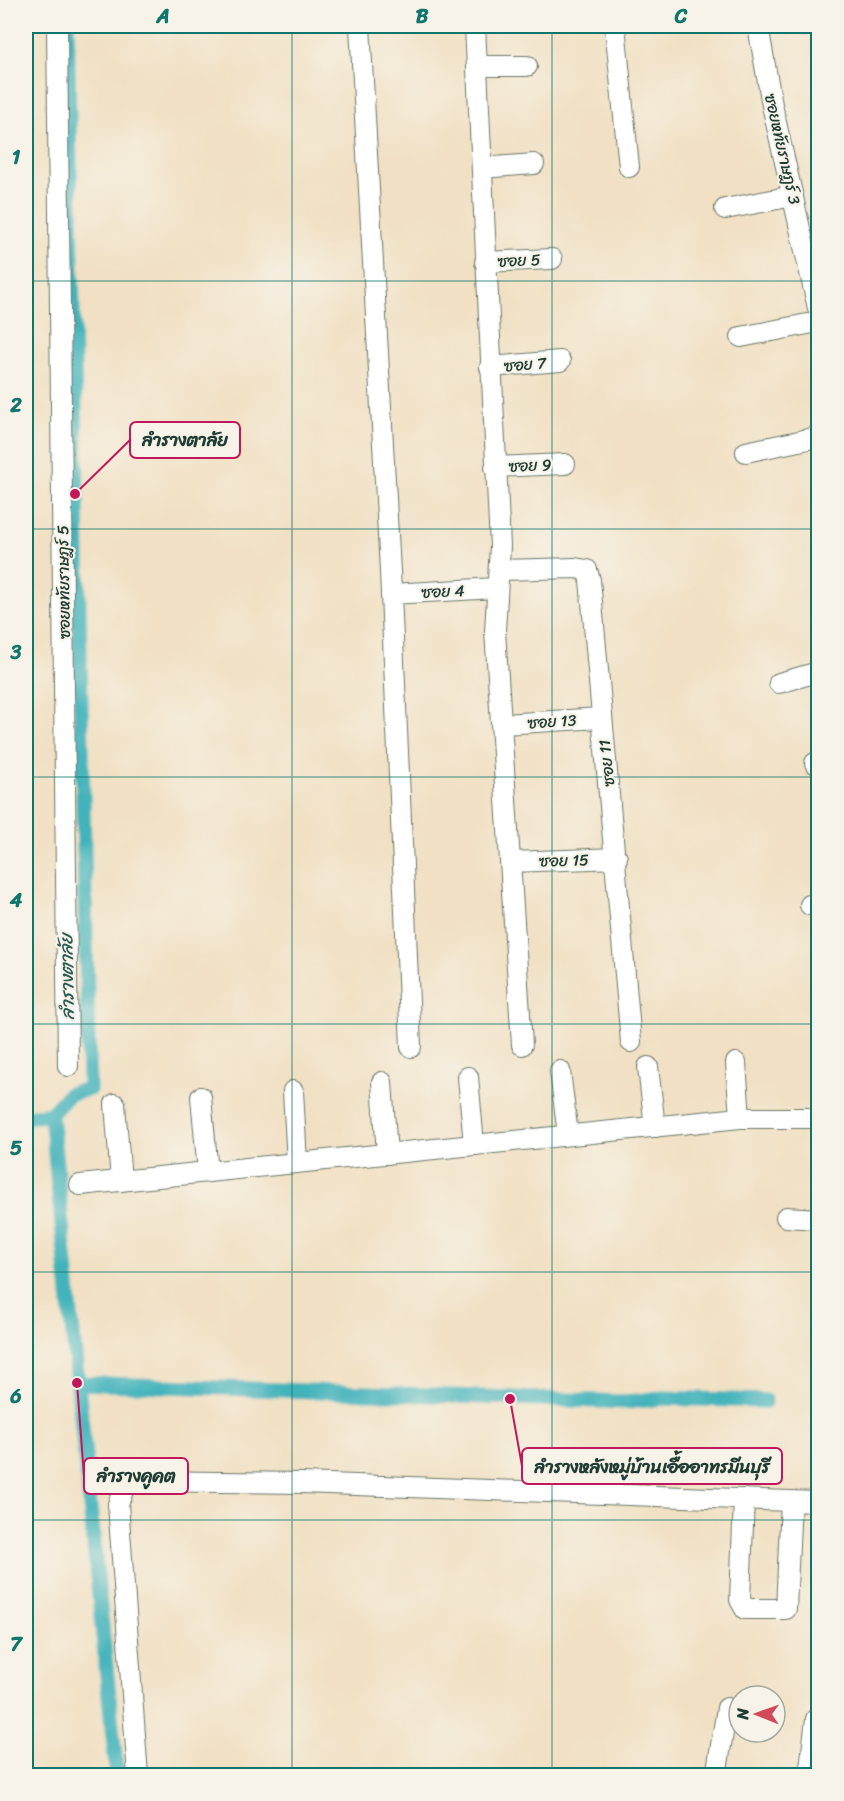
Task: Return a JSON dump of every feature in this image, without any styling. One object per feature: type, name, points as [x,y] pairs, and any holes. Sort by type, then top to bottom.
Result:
[{"type":"street","name":"ซอยหทัยราษฎร์ 5","points":[[57,26],[68,1066]]},
{"type":"street","points":[[360,26],[391,594],[411,1047]]},
{"type":"street","points":[[475,26],[495,467],[498,579],[495,631],[503,724],[522,1045]]},
{"type":"street","points":[[615,26],[629,166]]},
{"type":"street","name":"ซอยหทัยราษฎร์ 3","points":[[758,26],[772,105],[819,308]]},
{"type":"street","points":[[477,66],[527,66]]},
{"type":"street","points":[[482,168],[534,164]]},
{"type":"street","points":[[725,209],[793,195]]},
{"type":"street","name":"ซอย 5","points":[[485,262],[552,259]]},
{"type":"street","points":[[741,337],[819,321]]},
{"type":"street","name":"ซอย 7","points":[[490,367],[560,361]]},
{"type":"street","points":[[746,452],[819,437]]},
{"type":"street","name":"ซอย 9","points":[[495,467],[565,464]]},
{"type":"street","name":"ซอย 11","points":[[498,579],[574,568],[587,570],[617,858],[631,1042]]},
{"type":"street","name":"ซอย 4","points":[[391,594],[498,579]]},
{"type":"street","points":[[779,683],[819,672]]},
{"type":"street","name":"ซอย 13","points":[[503,724],[601,718]]},
{"type":"street","name":"ซอย 15","points":[[512,862],[617,858]]},
{"type":"street","points":[[736,1063],[740,1118]]},
{"type":"street","points":[[648,1067],[655,1127]]},
{"type":"street","points":[[560,1071],[568,1135]]},
{"type":"street","points":[[468,1077],[474,1145]]},
{"type":"street","points":[[382,1082],[387,1154]]},
{"type":"street","points":[[293,1091],[297,1163]]},
{"type":"street","points":[[201,1097],[208,1172]]},
{"type":"street","points":[[115,1104],[121,1181]]},
{"type":"street","points":[[80,1185],[740,1118],[819,1118]]},
{"type":"street","points":[[786,1217],[819,1219]]},
{"type":"street","points":[[138,1776],[118,1504],[125,1486],[135,1481],[302,1483],[819,1502]]},
{"type":"street","points":[[744,1499],[740,1600],[745,1609],[786,1609],[788,1605],[791,1501]]},
{"type":"street","points":[[716,1776],[727,1708]]},
{"type":"street","points":[[809,1776],[816,1719]]},
{"type":"waterway","name":"ลำรางตาลัย","points":[[51,1114],[69,1094],[89,1089],[67,26]]},
{"type":"waterway","points":[[26,1117],[51,1114],[117,1776]]},
{"type":"waterway","points":[[77,1383],[626,1402],[663,1398],[765,1401]]},
{"type":"place","name":"ลำรางตาลัย","points":[[75,494]]},
{"type":"place","name":"ลำรางคูคต","points":[[77,1383]]},
{"type":"place","name":"ลำรางหลังหมู่บ้านเอื้ออาทรมีนบุรี","points":[[510,1399]]}]
